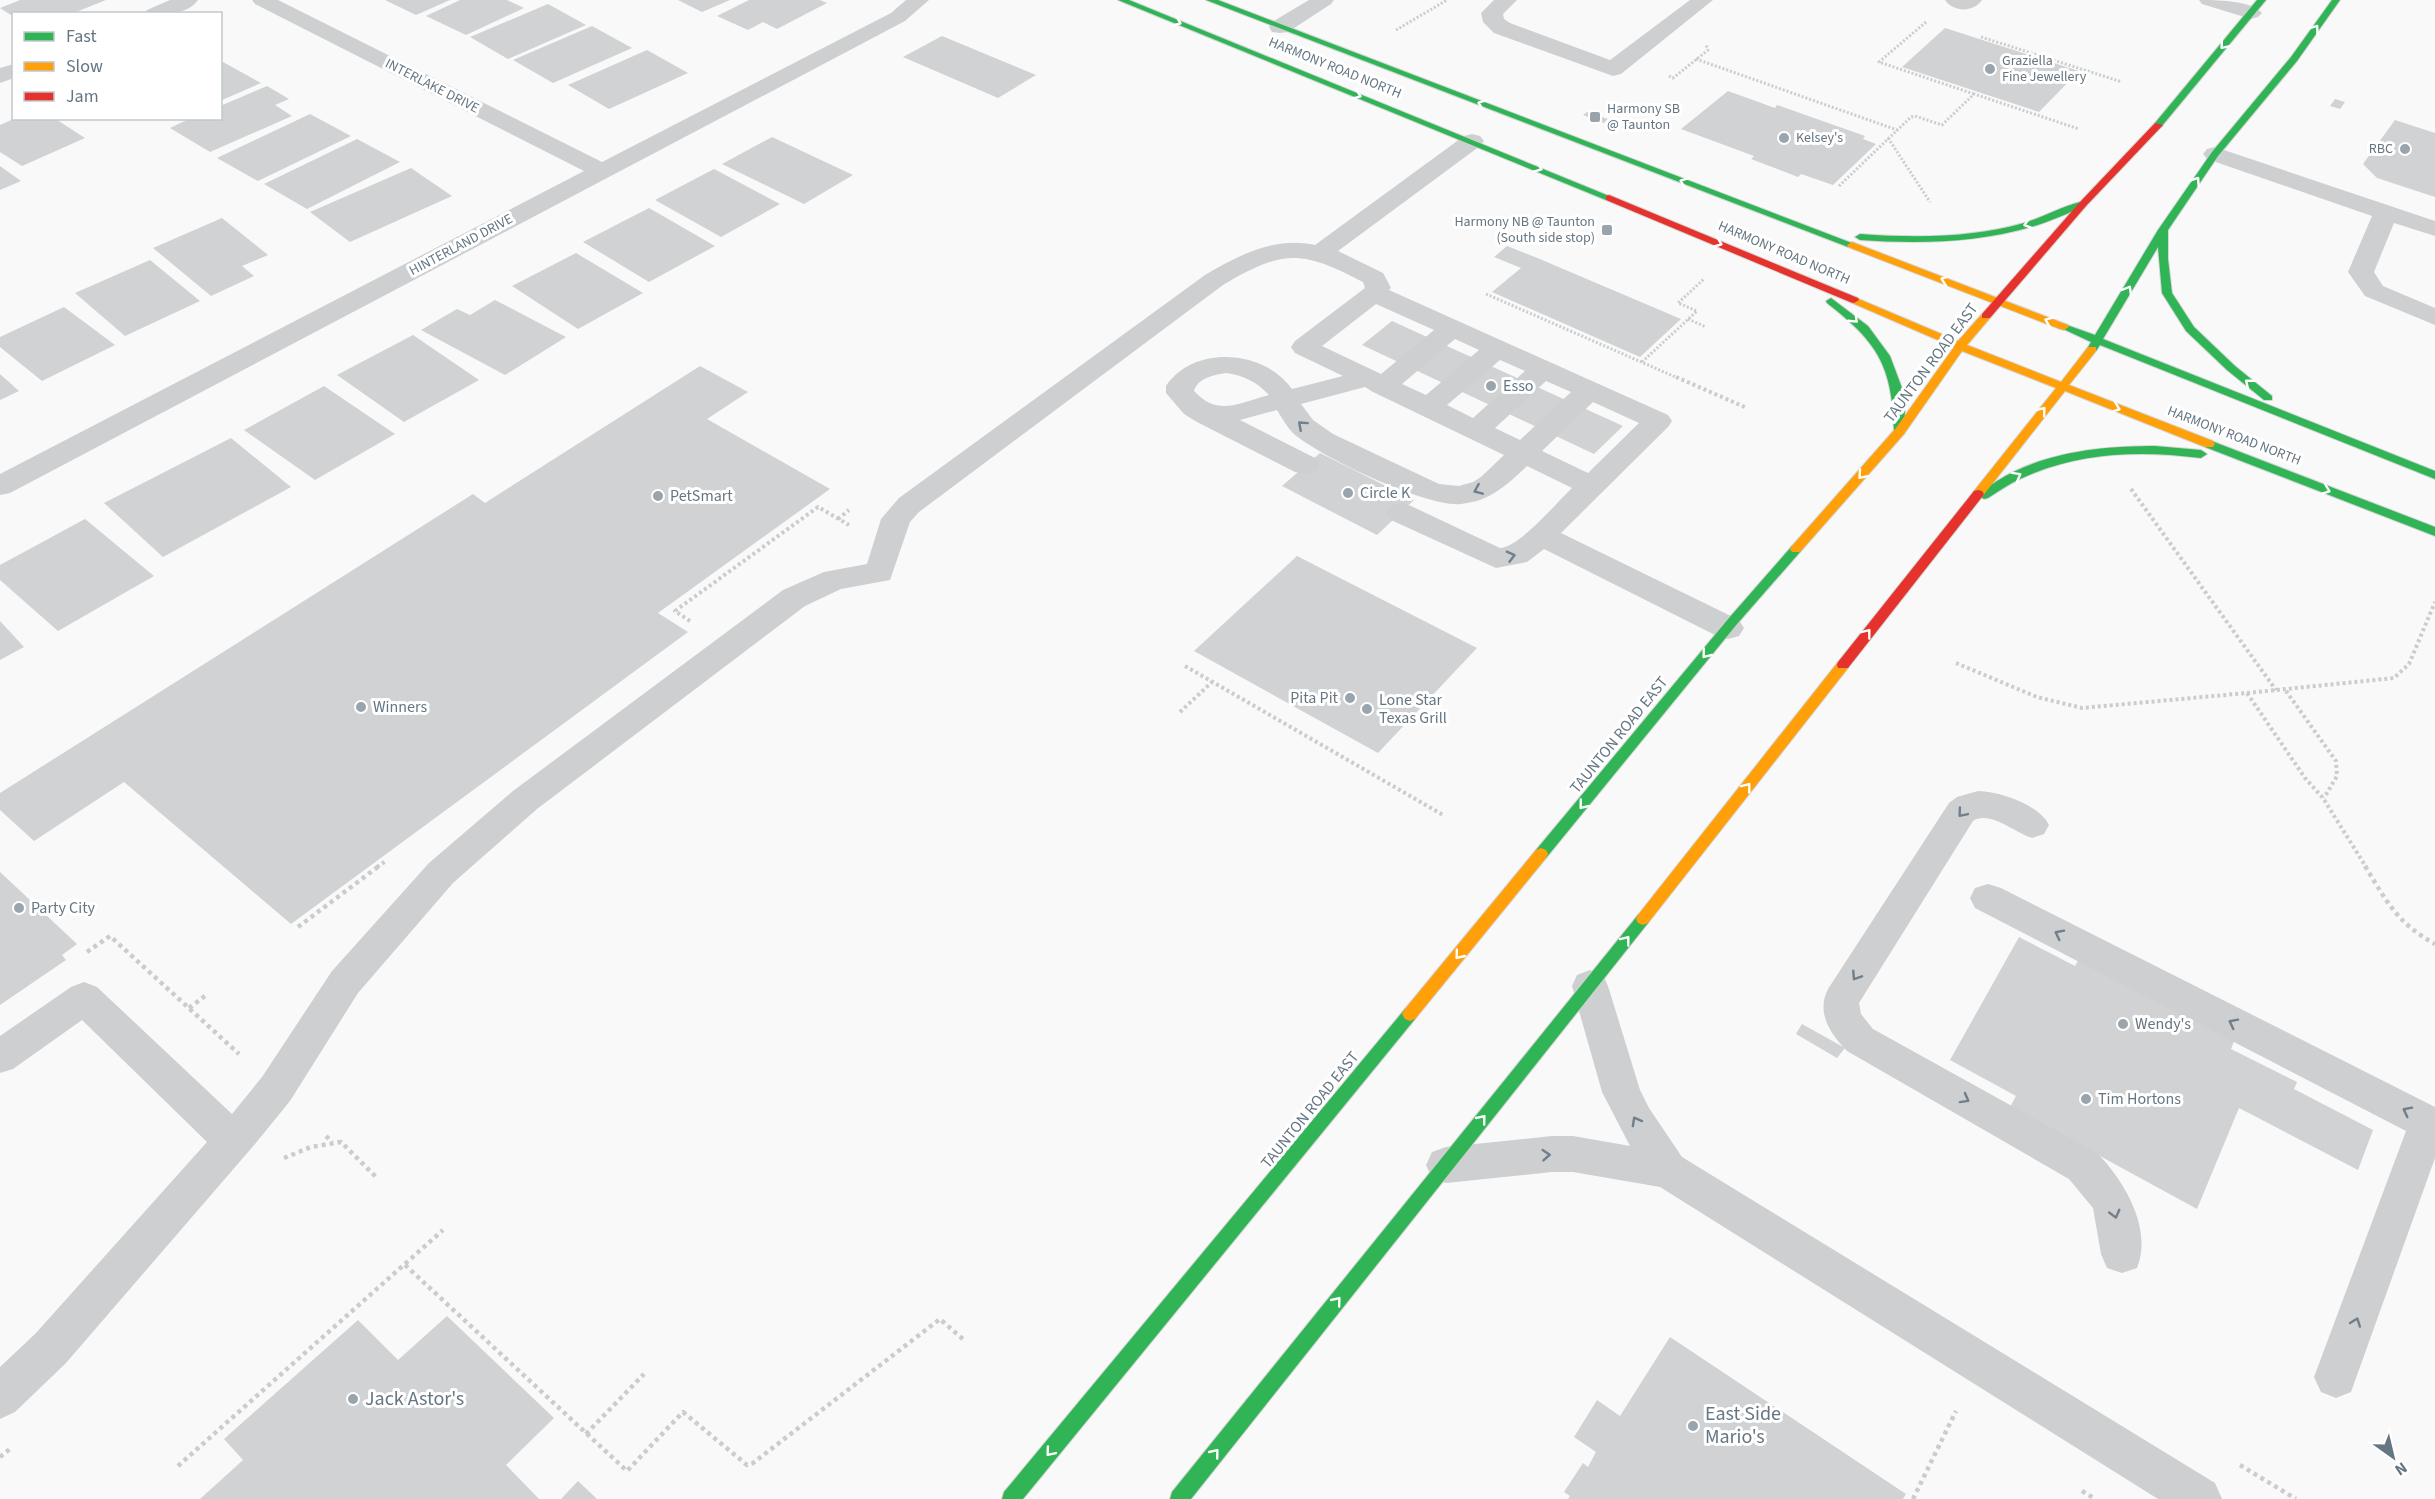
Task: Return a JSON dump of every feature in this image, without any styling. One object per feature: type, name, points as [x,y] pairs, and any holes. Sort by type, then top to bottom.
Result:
[{"type":"main road","name":"HARMONY ROAD NORTH","points":[[1122,0],[1790,272],[1960,346],[2435,532]]},
{"type":"main road","name":"HARMONY ROAD NORTH","points":[[1210,0],[1999,301],[2435,475]]},
{"type":"main road","points":[[1179,1499],[1590,986],[2099,340],[2163,230],[2215,154],[2294,59],[2336,0]]},
{"type":"main road","name":"TAUNTON ROAD EAST","points":[[1011,1499],[1728,628],[1900,431],[1960,346],[2083,204],[2149,135],[2257,6]]},
{"type":"main road","points":[[1817,233],[1902,241],[1956,237],[2023,226],[2083,204]]},
{"type":"main road","points":[[2163,230],[2163,260],[2167,293],[2190,329],[2231,368],[2295,420]]},
{"type":"main road","points":[[1790,272],[1844,310],[1878,342],[1896,373],[1901,403],[1900,431]]},
{"type":"main road","points":[[1967,506],[2022,472],[2088,452],[2168,448],[2272,468]]},
{"type":"street","points":[[159,12],[188,0]]},
{"type":"street","name":"INTERLAKE DRIVE","points":[[262,0],[602,171]]},
{"type":"street","name":"HINTERLAND DRIVE","points":[[0,486],[898,18],[919,0]]},
{"type":"street","points":[[1280,27],[1324,0]]},
{"type":"street","points":[[1499,1],[1492,13],[1494,21],[1502,28],[1613,69],[1703,0]]},
{"type":"street","points":[[1955,0],[1968,4],[1972,0]]},
{"type":"street","points":[[2209,0],[2257,6]]},
{"type":"street","points":[[1320,253],[1472,141]]},
{"type":"street","points":[[2215,154],[2435,229]]},
{"type":"street","points":[[2386,212],[2361,272],[2374,291],[2435,317]]},
{"type":"street","points":[[0,1397],[51,1348],[233,1141],[276,1089],[351,974],[434,881],[495,824],[794,598],[836,579],[879,573],[896,519],[909,506],[1214,280],[1244,263],[1274,251],[1298,248],[1320,253],[1374,279],[1378,288],[1374,293],[1304,348],[1592,486]]},
{"type":"street","points":[[1374,293],[1658,421],[1524,552],[1506,559],[1496,558],[1401,513]]},
{"type":"street","points":[[1207,416],[1227,415],[1283,400],[1376,382],[1453,328]]},
{"type":"street","points":[[1429,407],[1497,348]]},
{"type":"street","points":[[1305,465],[1207,416],[1185,400],[1179,386],[1194,373],[1217,366],[1245,368],[1274,385],[1294,417],[1308,431],[1439,496],[1454,497],[1482,490],[1491,484],[1589,390]]},
{"type":"street","points":[[1476,430],[1543,369]]},
{"type":"street","points":[[1541,535],[1728,628]]},
{"type":"street","points":[[2032,825],[1982,802],[1970,804],[1961,812],[1841,1000],[1840,1008],[1847,1025],[1860,1040],[2083,1166],[2110,1198],[2116,1214],[2122,1254]]},
{"type":"street","points":[[1988,898],[2428,1123],[2336,1377]]},
{"type":"street","points":[[1590,986],[1621,1092],[1635,1120],[1668,1170]]},
{"type":"street","points":[[0,1058],[84,998],[233,1141]]},
{"type":"street","points":[[1446,1165],[1552,1154],[1573,1154],[1668,1170],[2199,1499]]},
{"type":"path","points":[[1386,35],[1447,0]]},
{"type":"path","points":[[1931,21],[1928,20],[1879,62],[2079,129]]},
{"type":"path","points":[[1976,35],[2122,82]]},
{"type":"path","points":[[1670,76],[1673,78],[1708,50],[1705,45]]},
{"type":"path","points":[[1696,59],[1898,129]]},
{"type":"path","points":[[1839,186],[1913,116],[1942,125],[1974,94]]},
{"type":"path","points":[[1888,138],[1910,171]]},
{"type":"path","points":[[1642,362],[1697,311],[1678,303],[1705,279]]},
{"type":"path","points":[[1486,294],[1747,408]]},
{"type":"path","points":[[1688,319],[1706,327]]},
{"type":"path","points":[[2126,481],[2276,690]]},
{"type":"path","points":[[838,519],[849,510]]},
{"type":"path","points":[[1956,663],[2037,697],[2082,708],[2394,678],[2409,664],[2435,602]]},
{"type":"path","points":[[1185,666],[1443,816]]},
{"type":"path","points":[[1180,712],[1212,682]]},
{"type":"path","points":[[2286,690],[2336,761],[2337,777],[2324,798]]},
{"type":"path","points":[[2247,693],[2305,778],[2324,798],[2393,912],[2413,932],[2435,944]]},
{"type":"path","points":[[189,1008],[205,996]]},
{"type":"path","points":[[326,1136],[332,1143]]},
{"type":"path","points":[[178,1466],[443,1230]]},
{"type":"path","points":[[405,1265],[627,1471],[683,1412],[747,1465],[761,1458],[940,1319],[964,1341]]},
{"type":"path","points":[[586,1434],[644,1374]]},
{"type":"path","points":[[1913,1499],[1956,1411]]},
{"type":"building","points":[[20,0],[106,0],[76,12],[12,12],[12,16],[0,8]]},
{"type":"building","points":[[385,0],[450,0],[416,15]]},
{"type":"building","points":[[460,0],[507,0],[524,8],[466,35],[426,16]]},
{"type":"building","points":[[678,0],[730,0],[702,12]]},
{"type":"building","points":[[749,0],[820,0],[827,3],[777,29],[763,22],[748,30],[717,16]]},
{"type":"building","points":[[548,4],[586,25],[508,59],[470,37]]},
{"type":"building","points":[[592,26],[632,48],[553,83],[513,60]]},
{"type":"building","name":"Graziella Fine Jewellery","points":[[1945,28],[2079,71],[2039,112],[1902,67]]},
{"type":"building","points":[[942,36],[1036,75],[998,98],[903,57]]},
{"type":"building","points":[[647,50],[688,73],[609,109],[568,85]]},
{"type":"building","points":[[223,62],[261,83],[222,100]]},
{"type":"building","points":[[267,86],[289,99],[275,105],[292,116],[210,152],[170,128],[187,120],[222,120],[222,105]]},
{"type":"building","name":"Kelsey's","points":[[1728,91],[1775,108],[1777,105],[1865,136],[1863,139],[1876,144],[1833,185],[1801,174],[1798,177],[1751,159],[1754,156],[1681,129]]},
{"type":"building","points":[[2335,99],[2345,102],[2340,109],[2330,106]]},
{"type":"building","points":[[1587,112],[1608,119],[1604,123],[1583,115]]},
{"type":"building","points":[[310,114],[351,136],[258,181],[217,158]]},
{"type":"building","points":[[12,120],[57,120],[85,138],[22,166],[0,152],[0,125]]},
{"type":"building","name":"RBC","points":[[2395,120],[2435,133],[2435,197],[2377,178],[2363,164]]},
{"type":"building","points":[[772,137],[853,175],[804,204],[722,164]]},
{"type":"building","points":[[357,139],[400,162],[307,209],[264,184]]},
{"type":"building","points":[[0,166],[21,181],[0,190]]},
{"type":"building","points":[[411,168],[452,196],[350,242],[310,212]]},
{"type":"building","points":[[714,169],[780,204],[721,237],[655,200]]},
{"type":"building","points":[[649,208],[715,246],[649,282],[583,242]]},
{"type":"building","points":[[222,218],[268,255],[242,266],[254,276],[211,296],[153,248]]},
{"type":"building","points":[[1507,246],[1681,319],[1640,357],[1492,292],[1521,268],[1494,257]]},
{"type":"building","points":[[576,253],[643,293],[578,329],[512,286]]},
{"type":"building","points":[[150,260],[200,301],[125,336],[75,293]]},
{"type":"building","points":[[495,300],[566,337],[505,375],[421,330],[457,309],[470,315]]},
{"type":"building","points":[[64,307],[115,345],[42,381],[0,347],[0,337]]},
{"type":"building","name":"Esso","points":[[1392,321],[1623,426],[1594,454],[1362,345]]},
{"type":"building","points":[[413,335],[479,380],[404,422],[337,375]]},
{"type":"building","name":"Winners","points":[[700,366],[748,392],[707,419],[830,489],[658,613],[688,632],[291,924],[124,782],[34,841],[0,810],[0,793],[473,494],[485,503]]},
{"type":"building","points":[[0,374],[19,391],[0,400]]},
{"type":"building","points":[[324,386],[395,434],[315,480],[244,430]]},
{"type":"building","points":[[231,438],[291,487],[163,557],[104,503]]},
{"type":"building","name":"Circle K","points":[[1320,453],[1414,500],[1377,535],[1282,486]]},
{"type":"building","points":[[85,519],[154,576],[58,631],[0,580],[0,565]]},
{"type":"building","points":[[1297,556],[1477,648],[1378,753],[1194,651]]},
{"type":"building","points":[[0,621],[24,647],[0,660]]},
{"type":"building","name":"Party City","points":[[0,872],[77,944],[62,955],[66,960],[0,1005]]},
{"type":"building","points":[[2019,937],[2075,966],[2079,959],[2235,1039],[2231,1049],[2297,1082],[2294,1089],[2373,1130],[2358,1170],[2239,1108],[2197,1209],[2010,1107],[2016,1096],[1950,1060]]},
{"type":"building","points":[[1802,1024],[1845,1048],[1837,1058],[1796,1034]]},
{"type":"building","name":"Jack Astor's","points":[[447,1316],[554,1418],[506,1465],[539,1499],[200,1499],[243,1460],[224,1439],[358,1320],[398,1360]]},
{"type":"building","name":"East Side Mario's","points":[[1670,1337],[1906,1494],[1903,1499],[1568,1499],[1570,1496],[1564,1492],[1583,1463],[1588,1467],[1596,1452],[1574,1437],[1597,1400],[1620,1416]]},
{"type":"building","points":[[578,1481],[597,1499],[561,1499]]},
{"type":"traffic: fast","points":[[1122,0],[1609,198]]},
{"type":"traffic: fast","points":[[1210,0],[1852,245]]},
{"type":"traffic: fast","points":[[2158,125],[2262,0]]},
{"type":"traffic: fast","points":[[2092,349],[2163,230],[2215,154],[2294,59],[2336,0]]},
{"type":"traffic: fast","points":[[1860,237],[1901,239],[1963,237],[2004,231],[2031,224],[2080,205]]},
{"type":"traffic: fast","points":[[2163,230],[2163,259],[2167,293],[2190,329],[2231,368],[2268,398]]},
{"type":"traffic: fast","points":[[1831,301],[1864,328],[1885,356],[1897,388],[1900,431]]},
{"type":"traffic: fast","points":[[2064,327],[2435,475]]},
{"type":"traffic: fast","points":[[2209,444],[2435,532]]},
{"type":"traffic: fast","points":[[1984,495],[2006,481],[2042,465],[2086,454],[2132,450],[2201,454]]},
{"type":"traffic: fast","points":[[1541,854],[1733,621],[1796,549]]},
{"type":"traffic: fast","points":[[1179,1499],[1643,919]]},
{"type":"traffic: fast","points":[[1011,1499],[1410,1014]]},
{"type":"traffic: slow","points":[[1852,245],[2064,327]]},
{"type":"traffic: slow","points":[[1854,300],[1960,346],[2209,444]]},
{"type":"traffic: slow","points":[[1796,549],[1900,431],[1960,346],[1986,316]]},
{"type":"traffic: slow","points":[[1978,494],[2092,349]]},
{"type":"traffic: slow","points":[[1643,919],[1843,665]]},
{"type":"traffic: slow","points":[[1410,1014],[1541,854]]},
{"type":"traffic: jam","points":[[1986,316],[2083,204],[2158,125]]},
{"type":"traffic: jam","points":[[1609,198],[1854,300]]},
{"type":"traffic: jam","points":[[1843,665],[1978,494]]},
{"type":"place","name":"Graziella Fine Jewellery","points":[[1990,69]]},
{"type":"place","name":"Harmony SB @ Taunton","points":[[1595,117]]},
{"type":"place","name":"Kelsey's","points":[[1784,138]]},
{"type":"place","name":"RBC","points":[[2405,149]]},
{"type":"place","name":"Harmony NB @ Taunton (South side stop)","points":[[1607,230]]},
{"type":"place","name":"Esso","points":[[1491,386]]},
{"type":"place","name":"Circle K","points":[[1348,493]]},
{"type":"place","name":"PetSmart","points":[[658,496]]},
{"type":"place","name":"Pita Pit","points":[[1350,698]]},
{"type":"place","name":"Winners","points":[[361,707]]},
{"type":"place","name":"Lone Star Texas Grill","points":[[1367,709]]},
{"type":"place","name":"Party City","points":[[19,908]]},
{"type":"place","name":"Wendy's","points":[[2123,1024]]},
{"type":"place","name":"Tim Hortons","points":[[2086,1099]]},
{"type":"place","name":"Jack Astor's","points":[[353,1399]]},
{"type":"place","name":"East Side Mario's","points":[[1693,1426]]}]
